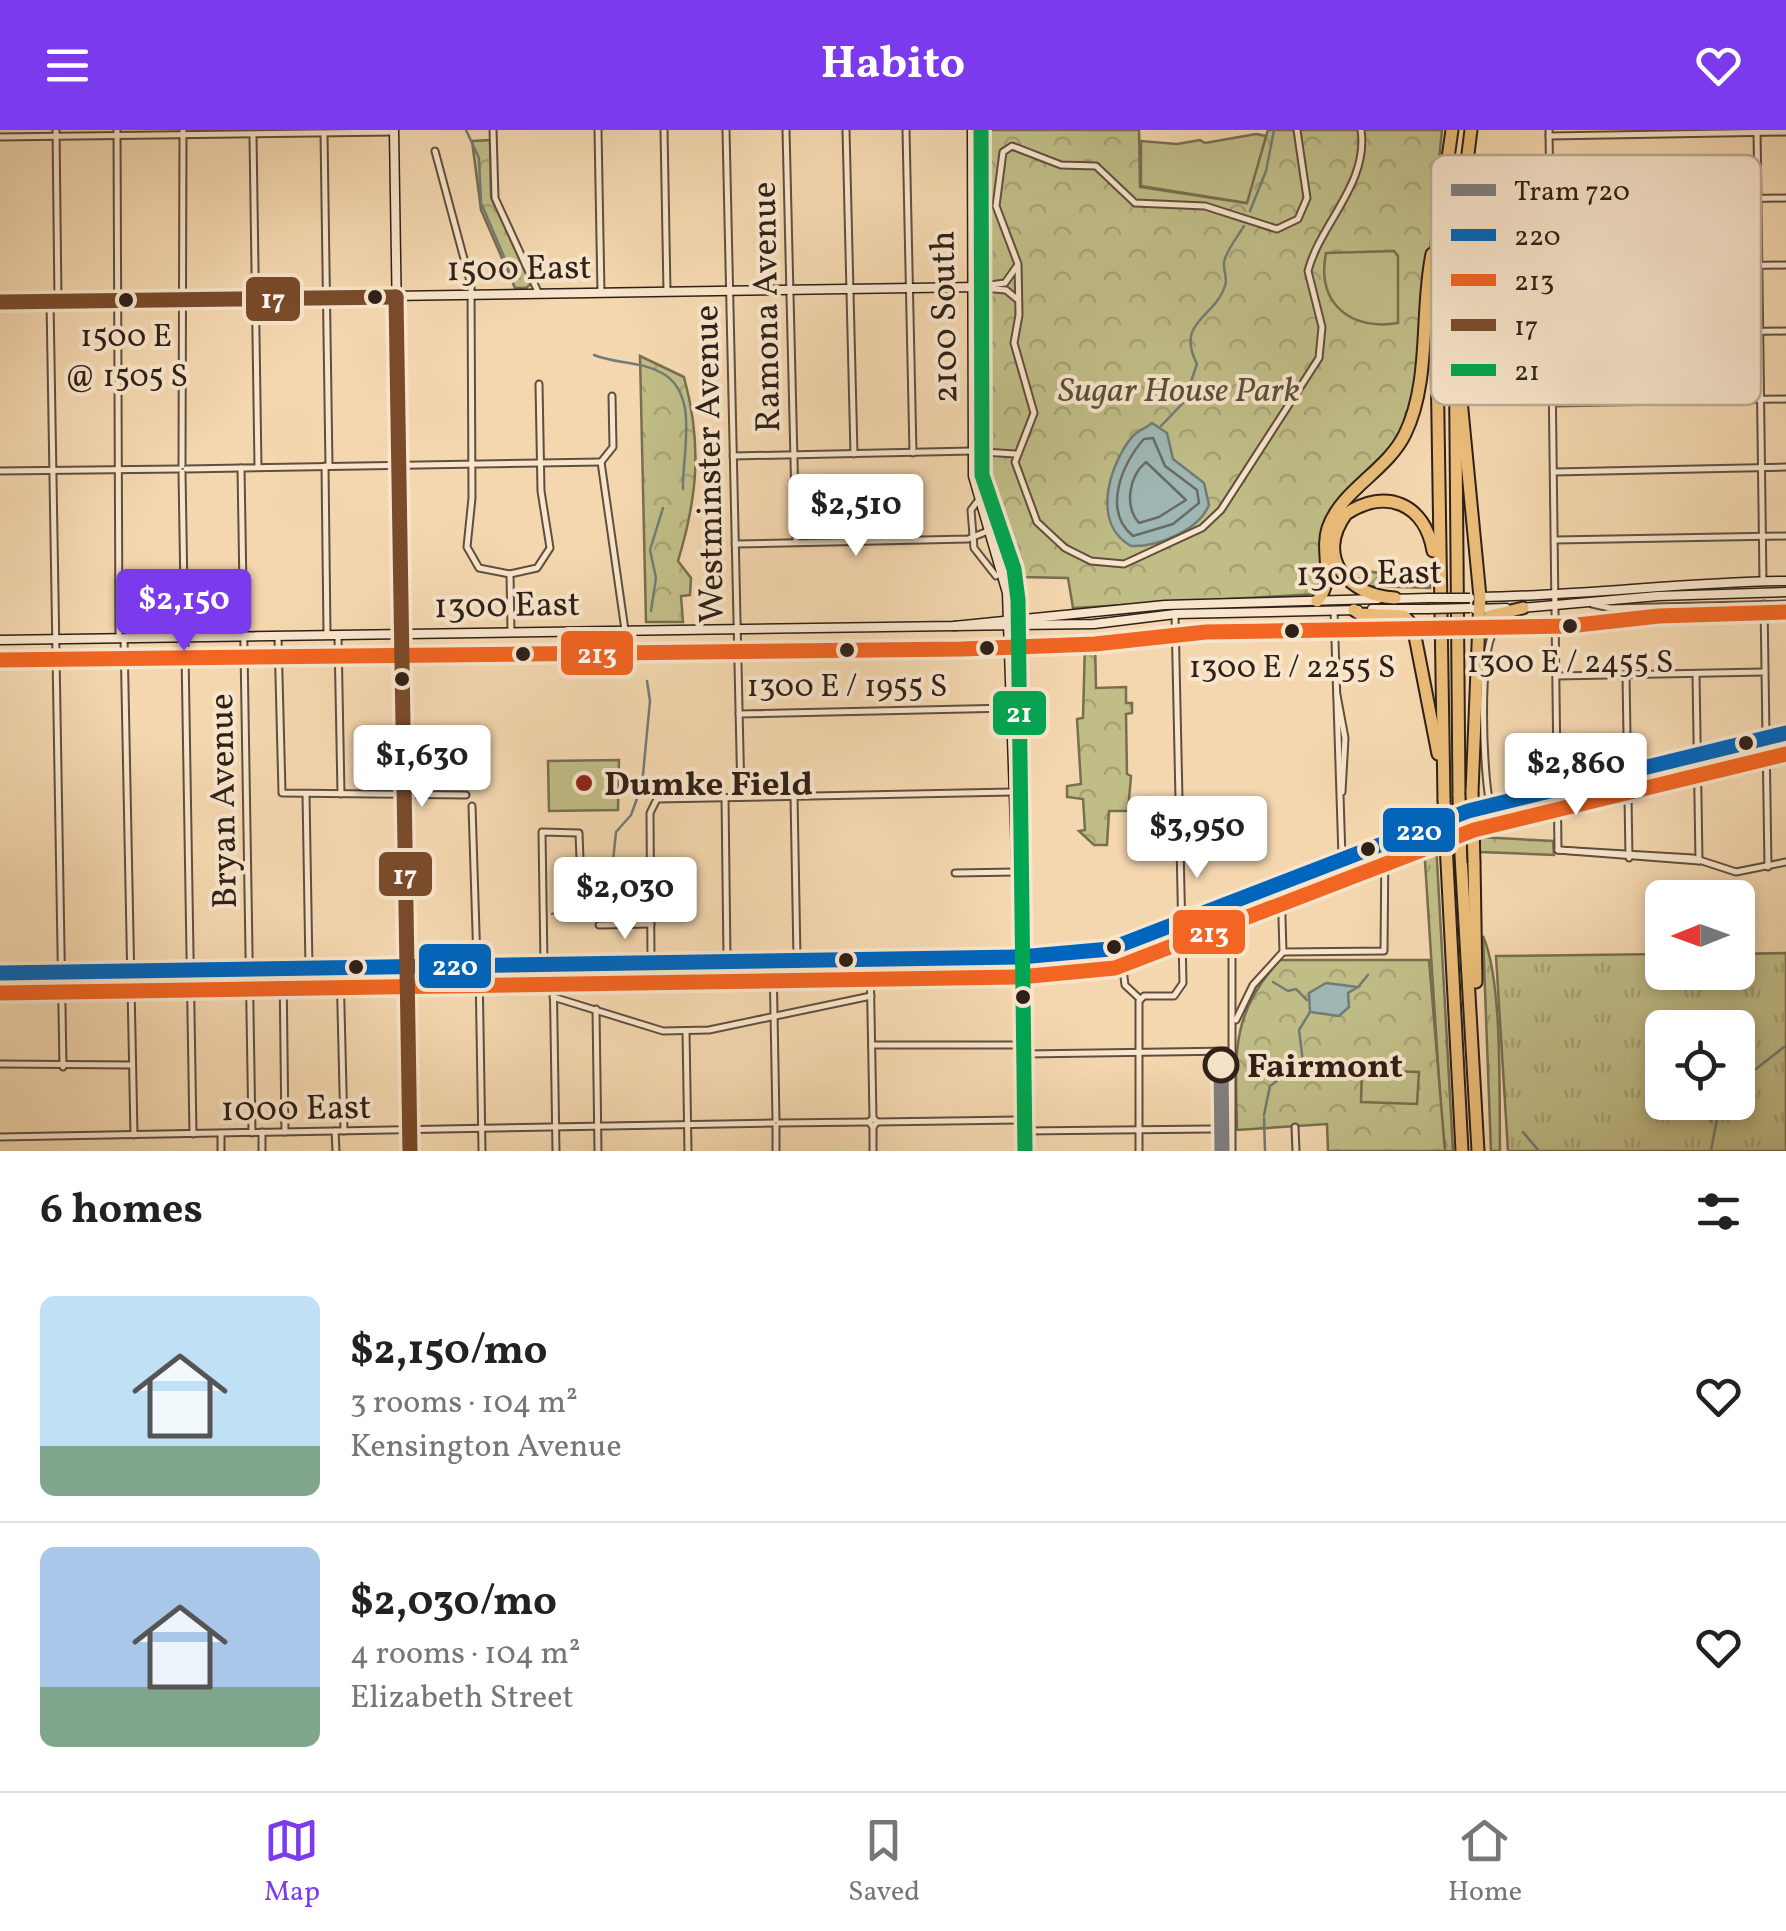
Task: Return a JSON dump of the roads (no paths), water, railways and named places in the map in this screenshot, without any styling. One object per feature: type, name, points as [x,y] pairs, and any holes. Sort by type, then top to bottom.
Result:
[{"type":"highway","points":[[1448,155],[1452,130]]},
{"type":"highway","points":[[1468,155],[1471,130]]},
{"type":"highway","points":[[1317,601],[1326,588],[1326,551],[1333,517],[1390,457],[1412,418],[1431,258]]},
{"type":"highway","points":[[1439,405],[1444,794],[1462,1151]]},
{"type":"highway","points":[[1455,405],[1465,794],[1474,863],[1475,1111]]},
{"type":"highway","points":[[1459,405],[1480,640],[1460,838],[1478,1151]]},
{"type":"highway","points":[[1396,598],[1375,597],[1351,586],[1334,562],[1338,525],[1360,505],[1390,500],[1424,520],[1439,584]]},
{"type":"highway","points":[[1326,551],[1334,605]]},
{"type":"highway","points":[[1480,640],[1490,616],[1523,608]]},
{"type":"highway","points":[[1354,610],[1404,616],[1413,626],[1444,794]]},
{"type":"main road","name":"2100 South","points":[[972,130],[977,502],[1004,572],[1013,622],[1020,754],[1019,922]]},
{"type":"main road","name":"2100 South","points":[[975,287],[981,130]]},
{"type":"main road","points":[[394,131],[410,1151]]},
{"type":"main road","name":"1500 East","points":[[0,302],[975,287]]},
{"type":"main road","name":"2100 South","points":[[977,452],[985,492],[1016,572],[1012,708],[1023,1150]]},
{"type":"main road","points":[[1710,594],[1755,588],[1764,582]]},
{"type":"main road","name":"1300 East","points":[[1175,609],[1334,605],[1396,598],[1523,608],[1657,585],[1764,582],[1786,587]]},
{"type":"main road","name":"1300 East","points":[[0,640],[401,632],[737,632],[1013,622],[1094,624],[1175,609],[1317,601],[1354,610],[1475,603],[1592,604],[1786,587]]},
{"type":"main road","points":[[1012,708],[1020,754]]},
{"type":"main road","points":[[0,973],[870,960],[1098,952],[1490,804],[1786,732]]},
{"type":"main road","points":[[1016,819],[1021,840]]},
{"type":"main road","name":"2100 South","points":[[1022,1028],[1023,1150]]},
{"type":"street","points":[[493,130],[495,198],[539,294]]},
{"type":"street","points":[[598,130],[601,293]]},
{"type":"street","points":[[664,130],[667,292]]},
{"type":"street","name":"Westminster Avenue","points":[[726,130],[741,797]]},
{"type":"street","name":"Ramona Avenue","points":[[786,130],[796,542]]},
{"type":"street","points":[[846,130],[854,454]]},
{"type":"street","points":[[906,130],[913,452]]},
{"type":"street","points":[[1297,130],[1308,198],[1298,218],[1277,229],[1206,206],[1135,203],[1096,166],[1060,165],[1012,146],[1004,152],[996,206],[1018,264],[1014,343],[1034,412],[1015,454],[1037,522],[1077,556],[1124,564],[1158,551],[1212,520],[1276,426],[1319,358],[1322,326],[1308,271],[1339,214],[1361,148],[1361,130]]},
{"type":"street","points":[[0,137],[56,133],[253,135],[394,131]]},
{"type":"street","points":[[183,132],[182,469],[194,1134]]},
{"type":"street","points":[[1549,133],[1786,132]]},
{"type":"street","points":[[56,133],[52,470],[63,1066]]},
{"type":"street","points":[[117,133],[117,470],[134,1135]]},
{"type":"street","points":[[324,134],[327,633]]},
{"type":"street","points":[[253,135],[258,468]]},
{"type":"street","points":[[435,151],[466,256],[470,295],[470,557],[484,570],[510,574],[537,568],[549,553],[540,463],[539,384]]},
{"type":"street","points":[[975,287],[1005,283],[1018,264]]},
{"type":"street","points":[[1761,265],[1786,264]]},
{"type":"street","name":"1500 East","points":[[975,287],[1006,290],[1019,300]]},
{"type":"street","points":[[1761,332],[1786,331]]},
{"type":"street","points":[[612,396],[613,447],[601,462],[625,630]]},
{"type":"street","points":[[1764,582],[1761,400],[1786,399]]},
{"type":"street","points":[[1553,405],[1558,850],[1698,861],[1736,872],[1786,862]]},
{"type":"street","points":[[733,456],[1015,454]]},
{"type":"street","points":[[0,471],[601,462]]},
{"type":"street","name":"Bryan Avenue","points":[[242,468],[252,1132]]},
{"type":"street","points":[[1554,472],[1786,468]]},
{"type":"street","name":"2100 South","points":[[972,538],[971,510],[977,502]]},
{"type":"street","points":[[735,544],[972,538],[998,527]]},
{"type":"street","points":[[1555,540],[1786,536]]},
{"type":"street","points":[[972,538],[978,557],[996,576]]},
{"type":"street","points":[[510,574],[511,631]]},
{"type":"street","points":[[1592,604],[1786,604]]},
{"type":"street","points":[[1764,604],[1768,867]]},
{"type":"street","points":[[1334,605],[1337,695],[1346,742],[1340,794],[1342,860]]},
{"type":"street","points":[[1120,946],[1126,987],[1140,999],[1172,996],[1182,989],[1175,609]]},
{"type":"street","points":[[1490,804],[1486,672],[1488,643],[1495,628]]},
{"type":"street","points":[[338,633],[341,794]]},
{"type":"street","points":[[278,634],[284,794],[466,795]]},
{"type":"street","points":[[1557,676],[1764,672]]},
{"type":"street","points":[[1696,673],[1698,861]]},
{"type":"street","points":[[1626,674],[1629,856]]},
{"type":"street","points":[[739,714],[1012,708]]},
{"type":"street","points":[[651,963],[650,813],[659,798],[1014,792]]},
{"type":"street","points":[[306,794],[309,968]]},
{"type":"street","points":[[794,796],[797,961]]},
{"type":"street","points":[[725,797],[727,962]]},
{"type":"street","points":[[472,806],[482,1151]]},
{"type":"street","points":[[556,1151],[554,997],[548,965],[543,832],[578,834],[581,884]]},
{"type":"street","points":[[1283,952],[1384,951],[1385,844]]},
{"type":"street","points":[[956,873],[1016,872]]},
{"type":"street","points":[[1235,1022],[1253,985],[1283,952],[1281,884]]},
{"type":"street","points":[[1232,903],[1232,1151]]},
{"type":"street","points":[[599,925],[650,924]]},
{"type":"street","points":[[870,960],[873,1151]]},
{"type":"street","points":[[773,961],[776,1151]]},
{"type":"street","points":[[282,968],[286,1132]]},
{"type":"street","points":[[340,968],[344,1131]]},
{"type":"street","points":[[554,997],[596,1008],[648,1030],[686,1031],[871,996]]},
{"type":"street","points":[[1139,1151],[1140,999]]},
{"type":"street","points":[[596,1008],[598,1151]]},
{"type":"street","points":[[686,1031],[688,1151]]},
{"type":"street","points":[[872,1046],[1232,1051]]},
{"type":"street","points":[[0,1064],[132,1066]]},
{"type":"street","name":"1000 East","points":[[0,1137],[1020,1120]]},
{"type":"street","points":[[1295,1127],[1296,1151]]},
{"type":"street","points":[[1024,1131],[1211,1129]]},
{"type":"street","points":[[335,1131],[336,1151]]},
{"type":"street","points":[[262,1132],[262,1151]]},
{"type":"street","points":[[221,1133],[221,1151]]},
{"type":"water","points":[[1152,423],[1167,433],[1173,459],[1204,483],[1209,505],[1196,523],[1176,536],[1131,546],[1111,524],[1108,494],[1124,449],[1134,435]]},
{"type":"water","points":[[1326,983],[1358,987],[1348,993],[1349,1007],[1339,1016],[1310,1012],[1309,993]]},
{"type":"waterway","points":[[466,130],[479,158],[481,203],[514,280]]},
{"type":"waterway","points":[[1250,211],[1266,171],[1274,130]]},
{"type":"waterway","points":[[1161,426],[1184,402],[1197,364],[1191,350],[1194,329],[1220,297],[1226,283],[1225,258],[1244,226]]},
{"type":"waterway","points":[[594,355],[654,369],[674,383],[685,409],[683,489]]},
{"type":"waterway","points":[[651,611],[656,578],[650,550],[663,508]]},
{"type":"waterway","points":[[552,914],[584,903],[612,871],[616,832],[631,815],[642,785],[650,701],[647,681]]},
{"type":"waterway","points":[[1358,987],[1368,975]]},
{"type":"waterway","points":[[1273,982],[1288,991],[1296,989],[1307,1000]]},
{"type":"waterway","points":[[1264,1115],[1270,1086],[1303,1062],[1299,1030],[1310,1012]]},
{"type":"waterway","points":[[1755,1070],[1784,1047]]},
{"type":"waterway","points":[[1264,1118],[1265,1150]]},
{"type":"waterway","points":[[1711,1151],[1717,1120]]},
{"type":"waterway","points":[[1523,1132],[1539,1151]]},
{"type":"tram line","points":[[1222,1119],[1224,1060]]},
{"type":"tram line","name":"720","points":[[1221,1065],[1222,1151]]},
{"type":"place","name":"1500 E @ 1505 S","points":[[126,300]]},
{"type":"place","name":"1300 E / 2455 S","points":[[1570,626]]},
{"type":"place","name":"1300 E / 2255 S","points":[[1292,631]]},
{"type":"place","name":"1300 E / 1955 S","points":[[847,650]]},
{"type":"place","name":"Dumke Field","points":[[584,783]]},
{"type":"place","name":"Fairmont","points":[[1221,1065]]},
{"type":"park label","name":"Sugar House Park","points":[[1179,389]]}]
